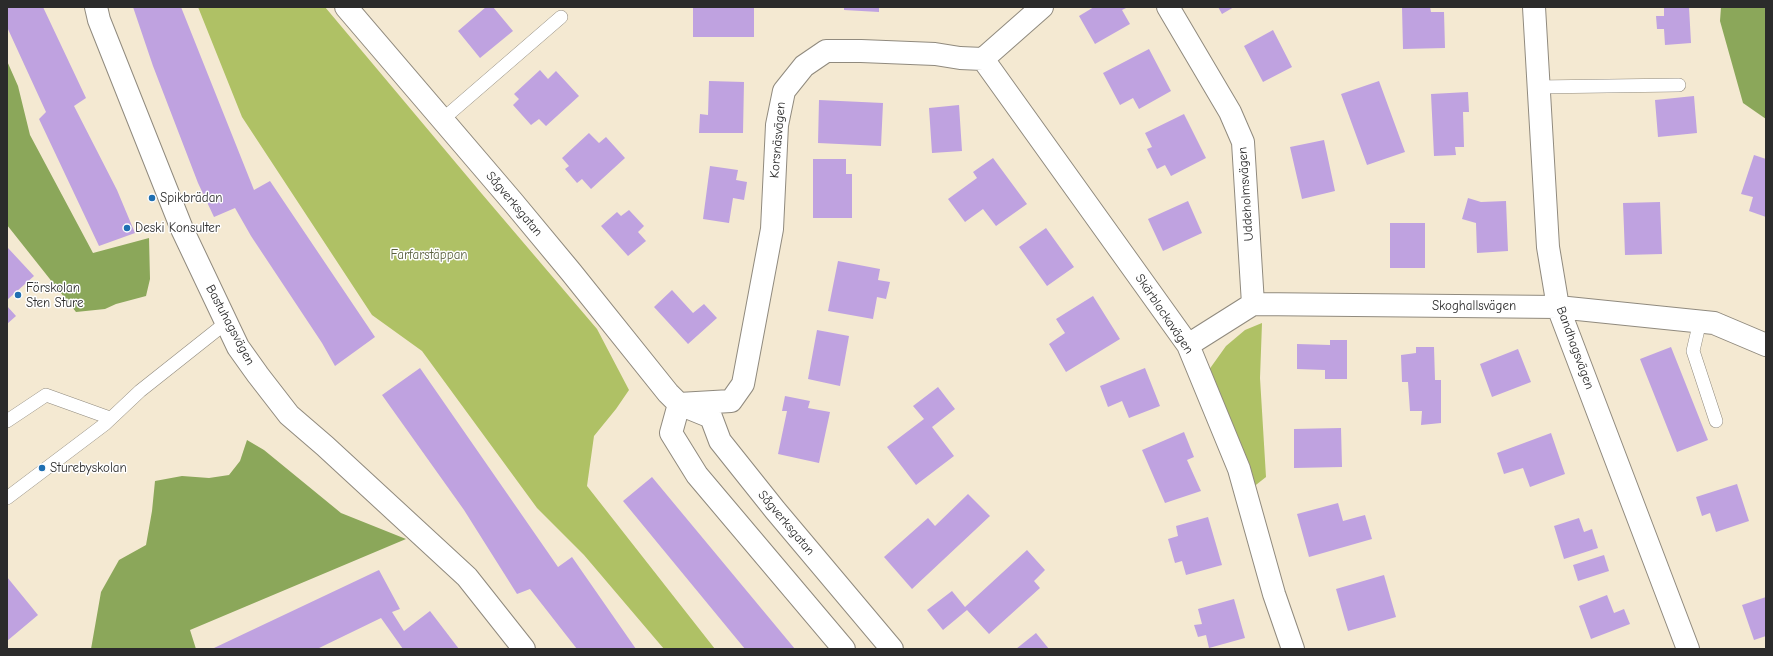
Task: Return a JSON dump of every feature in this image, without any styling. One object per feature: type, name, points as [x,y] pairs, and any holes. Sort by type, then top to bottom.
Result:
[{"type":"street","name":"Bastuhagsvägen","points":[[96,7],[99,20],[182,230],[238,347],[258,376],[289,415],[326,446],[467,577],[524,649]]},
{"type":"street","name":"Sågverksgatan","points":[[346,7],[443,119],[571,272],[668,393],[679,404],[711,417],[720,441],[775,510],[892,649]]},
{"type":"street","points":[[983,58],[1042,7]]},
{"type":"street","name":"Uddeholmsvägen","points":[[1168,7],[1230,112],[1243,142],[1253,304]]},
{"type":"street","name":"Bandhagsvägen","points":[[1534,7],[1537,87],[1547,204],[1548,247],[1558,307],[1688,649]]},
{"type":"street","name":"Korsnäsvägen","points":[[679,404],[731,401],[742,384],[772,229],[777,125],[784,90],[804,66],[826,52],[861,51],[935,54],[960,58],[983,58]]},
{"type":"street","name":"Skärblackavägen","points":[[983,58],[1188,345],[1239,469],[1274,594],[1293,649]]},
{"type":"street","points":[[1188,345],[1253,304]]},
{"type":"street","name":"Skoghallsvägen","points":[[1253,304],[1558,307],[1714,323],[1766,345]]},
{"type":"street","points":[[679,404],[671,433],[697,474],[844,649]]},
{"type":"lane","points":[[443,119],[562,17]]},
{"type":"lane","points":[[1537,87],[1678,85]]},
{"type":"lane","points":[[1700,321],[1693,351],[1716,421]]},
{"type":"lane","points":[[7,498],[105,424],[110,418],[193,348],[227,322]]},
{"type":"lane","points":[[7,421],[46,395],[110,418]]},
{"type":"green space","name":"Farfarstäppan","points":[[198,7],[325,7],[597,329],[629,390],[594,436],[587,486],[715,649],[664,649],[584,555],[537,508],[422,351],[372,315],[242,117]]},
{"type":"green space","points":[[1721,7],[1766,7],[1766,119],[1743,103],[1720,21]]},
{"type":"green space","points":[[7,61],[18,86],[30,135],[93,253],[149,238],[150,279],[146,296],[116,304],[105,309],[76,312],[7,225]]},
{"type":"green space","points":[[1262,323],[1260,378],[1266,477],[1247,492],[1206,374],[1226,346],[1245,330]]},
{"type":"green space","points":[[247,440],[264,450],[341,513],[406,539],[190,630],[196,649],[91,649],[101,592],[119,560],[146,545],[152,511],[155,481],[182,476],[209,478],[229,475],[240,461]]},
{"type":"building","points":[[7,7],[43,7],[86,98],[74,106],[117,190],[135,233],[99,246],[39,119],[46,112],[7,27]]},
{"type":"building","points":[[133,7],[181,7],[254,190],[270,181],[375,337],[335,366],[322,343],[251,236],[235,208],[214,217],[198,183],[153,66]]},
{"type":"building","points":[[486,7],[493,7],[513,31],[480,58],[458,31]]},
{"type":"building","points":[[693,7],[754,7],[754,37],[693,37]]},
{"type":"building","points":[[844,7],[879,7],[879,12],[844,10]]},
{"type":"building","points":[[1094,7],[1128,7],[1122,10],[1130,24],[1095,44],[1079,16]]},
{"type":"building","points":[[1218,7],[1234,7],[1222,14]]},
{"type":"building","points":[[1402,7],[1430,7],[1431,12],[1444,12],[1445,48],[1403,49]]},
{"type":"building","points":[[1664,7],[1689,7],[1691,43],[1665,45],[1664,29],[1657,29],[1656,16],[1664,16]]},
{"type":"building","points":[[1273,30],[1292,67],[1263,82],[1244,46]]},
{"type":"building","points":[[1149,49],[1171,91],[1139,109],[1133,98],[1120,105],[1103,73]]},
{"type":"building","points":[[540,70],[548,79],[556,71],[579,96],[546,126],[539,119],[531,125],[513,105],[519,99],[514,94]]},
{"type":"building","points":[[709,81],[744,82],[743,133],[699,133],[700,114],[708,115]]},
{"type":"building","points":[[1379,81],[1405,152],[1367,165],[1341,94]]},
{"type":"building","points":[[1468,92],[1469,112],[1463,112],[1464,147],[1455,147],[1456,155],[1434,156],[1431,94]]},
{"type":"building","points":[[1694,96],[1697,133],[1658,137],[1655,100]]},
{"type":"building","points":[[819,100],[883,103],[881,146],[818,143]]},
{"type":"building","points":[[959,105],[962,151],[932,153],[929,108]]},
{"type":"building","points":[[1184,114],[1206,158],[1171,176],[1165,165],[1157,169],[1147,149],[1152,147],[1145,133]]},
{"type":"building","points":[[589,133],[599,143],[606,137],[625,158],[591,189],[582,179],[577,183],[565,169],[569,166],[562,158]]},
{"type":"building","points":[[1324,140],[1335,191],[1302,199],[1290,147]]},
{"type":"building","points":[[1754,155],[1766,159],[1766,217],[1749,211],[1753,197],[1741,194]]},
{"type":"building","points":[[993,158],[1027,204],[996,226],[983,209],[965,222],[948,199],[977,178],[973,172]]},
{"type":"building","points":[[813,159],[846,159],[846,174],[852,174],[852,218],[813,218]]},
{"type":"building","points":[[710,166],[738,170],[736,180],[747,182],[744,200],[733,198],[729,223],[703,219]]},
{"type":"building","points":[[1468,198],[1481,202],[1506,201],[1508,251],[1477,253],[1476,223],[1462,219]]},
{"type":"building","points":[[1188,201],[1202,233],[1163,251],[1148,219]]},
{"type":"building","points":[[1660,202],[1662,254],[1625,255],[1623,203]]},
{"type":"building","points":[[629,210],[644,226],[638,232],[646,241],[628,256],[601,226],[617,212],[621,216]]},
{"type":"building","points":[[1390,223],[1425,223],[1425,268],[1390,268]]},
{"type":"building","points":[[1046,228],[1074,267],[1047,286],[1019,247]]},
{"type":"building","points":[[8,248],[34,276],[7,300],[7,249]]},
{"type":"building","points":[[838,261],[880,269],[878,280],[890,282],[886,299],[877,297],[873,319],[828,311]]},
{"type":"building","points":[[672,290],[693,313],[704,304],[717,318],[688,344],[654,307]]},
{"type":"building","points":[[1093,296],[1120,339],[1066,372],[1049,344],[1065,333],[1056,319]]},
{"type":"building","points":[[7,306],[16,316],[7,324]]},
{"type":"building","points":[[817,330],[849,336],[840,386],[808,379]]},
{"type":"building","points":[[1330,340],[1347,340],[1347,379],[1325,379],[1325,370],[1297,369],[1297,344],[1330,345]]},
{"type":"building","points":[[1416,347],[1434,347],[1435,380],[1441,380],[1441,423],[1421,425],[1422,411],[1410,411],[1408,382],[1402,382],[1401,355],[1416,353]]},
{"type":"building","points":[[1671,347],[1708,440],[1677,452],[1640,359]]},
{"type":"building","points":[[1518,349],[1531,382],[1492,397],[1480,364]]},
{"type":"building","points":[[420,368],[558,567],[572,557],[636,649],[577,649],[530,589],[517,594],[464,510],[382,395]]},
{"type":"building","points":[[1145,368],[1160,406],[1129,418],[1122,401],[1108,407],[1100,386]]},
{"type":"building","points":[[938,387],[955,409],[932,427],[954,456],[916,485],[887,447],[924,419],[913,406]]},
{"type":"building","points":[[785,396],[810,401],[808,408],[830,412],[819,463],[778,454],[787,411],[782,411]]},
{"type":"building","points":[[1341,428],[1342,467],[1294,468],[1294,429]]},
{"type":"building","points":[[1184,432],[1194,457],[1187,460],[1201,491],[1165,503],[1142,450]]},
{"type":"building","points":[[1551,433],[1565,474],[1530,487],[1523,468],[1504,474],[1497,453]]},
{"type":"building","points":[[652,477],[795,649],[745,649],[623,501]]},
{"type":"building","points":[[1737,484],[1749,521],[1716,532],[1710,513],[1702,516],[1696,497]]},
{"type":"building","points":[[968,494],[990,516],[912,589],[884,557],[928,518],[935,526]]},
{"type":"building","points":[[1338,503],[1343,521],[1365,515],[1372,539],[1309,557],[1297,514]]},
{"type":"building","points":[[1208,517],[1222,565],[1186,575],[1182,561],[1175,563],[1168,539],[1178,536],[1176,526]]},
{"type":"building","points":[[1579,518],[1584,532],[1592,529],[1598,548],[1564,559],[1554,526]]},
{"type":"building","points":[[1027,550],[1045,570],[1034,581],[1040,588],[989,634],[967,610],[943,630],[927,610],[952,591],[965,607]]},
{"type":"building","points":[[1604,555],[1609,571],[1578,581],[1573,565]]},
{"type":"building","points":[[379,570],[400,609],[392,612],[404,631],[430,611],[459,649],[403,649],[381,618],[317,649],[214,648]]},
{"type":"building","points":[[1384,575],[1396,617],[1348,631],[1336,589]]},
{"type":"building","points":[[7,577],[38,615],[7,641]]},
{"type":"building","points":[[1607,595],[1614,613],[1624,609],[1630,624],[1591,639],[1579,606]]},
{"type":"building","points":[[1766,597],[1766,636],[1754,640],[1742,605]]},
{"type":"building","points":[[1234,599],[1245,638],[1209,648],[1206,635],[1198,637],[1194,625],[1202,624],[1198,609]]},
{"type":"building","points":[[1036,633],[1049,649],[1016,649]]},
{"type":"place","name":"Spikbrädan","points":[[152,198]]},
{"type":"place","name":"Deski Konsulter","points":[[127,228]]},
{"type":"place","name":"Förskolan Sten Sture","points":[[18,295]]},
{"type":"place","name":"Sturebyskolan","points":[[42,468]]}]
